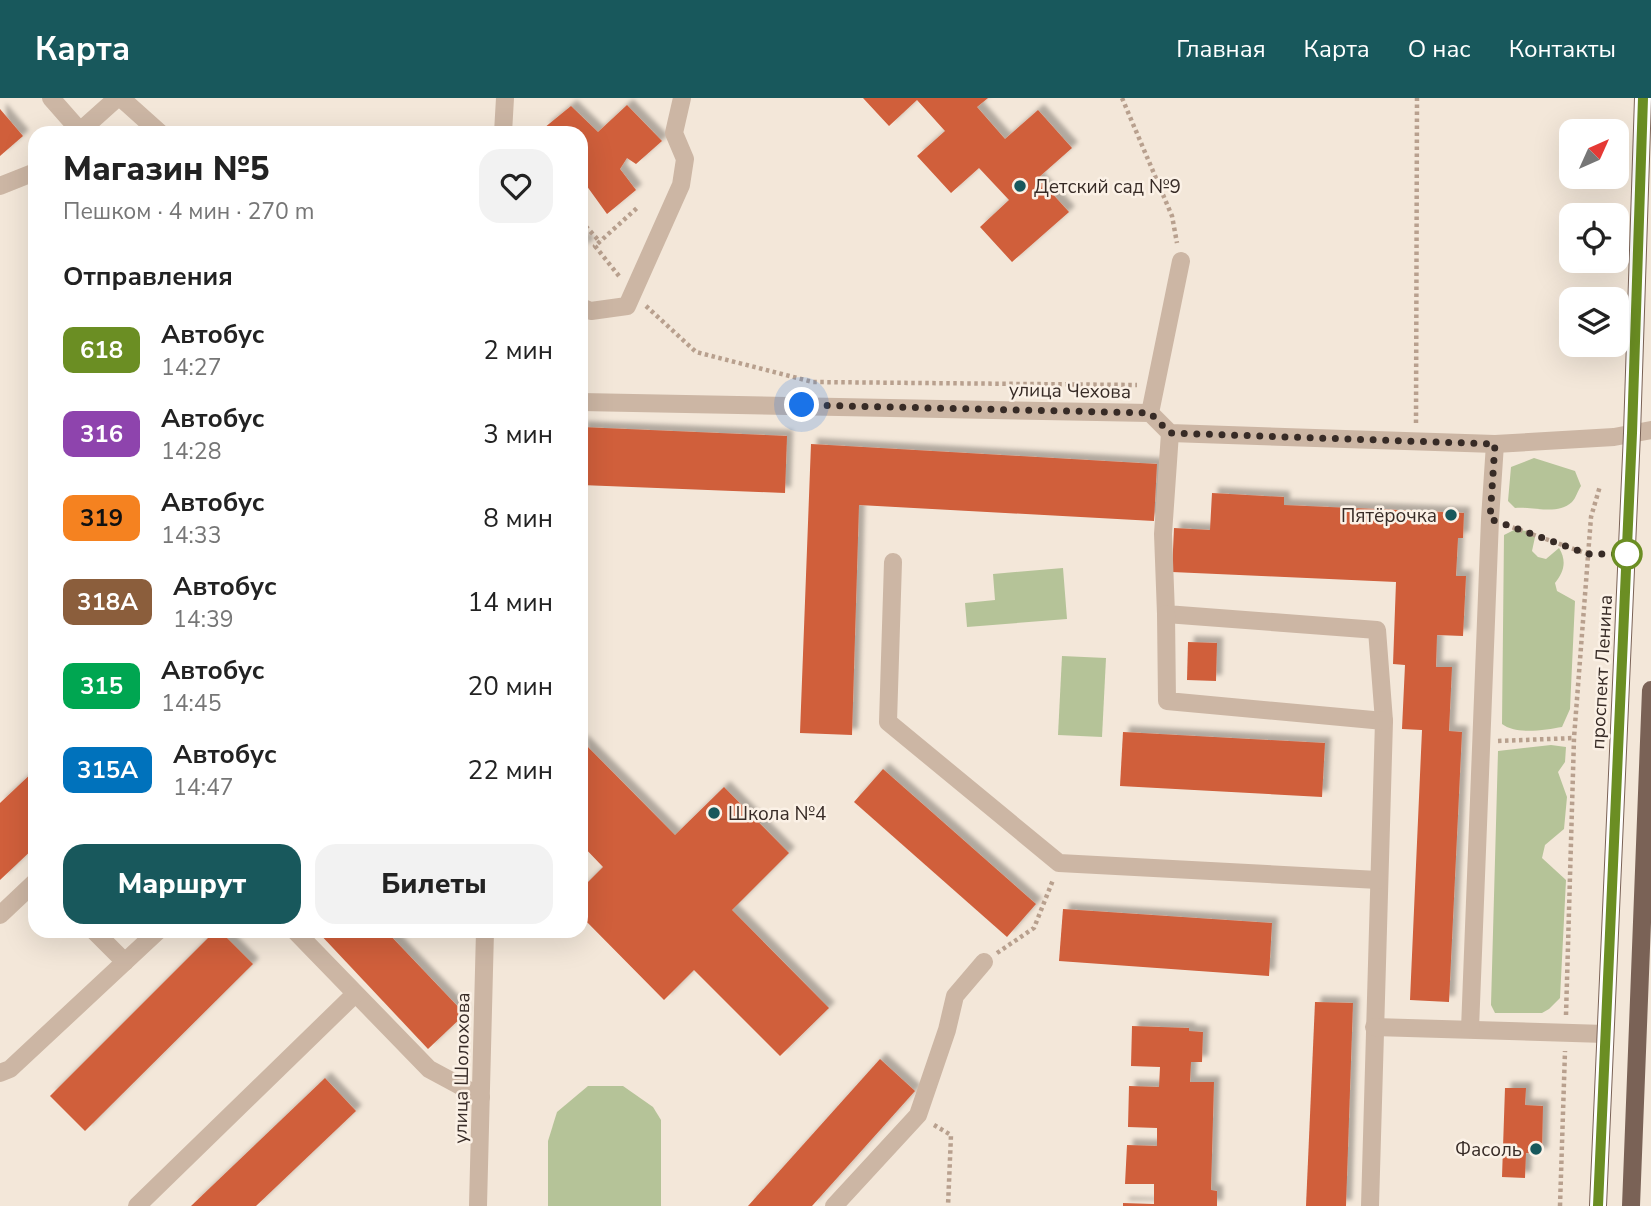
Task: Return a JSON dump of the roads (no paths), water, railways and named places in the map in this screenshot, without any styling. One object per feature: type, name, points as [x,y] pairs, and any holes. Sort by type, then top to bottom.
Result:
[{"type":"main road","name":"проспект Ленина","points":[[1598,1206],[1632,433],[1643,98]]},
{"type":"main road","points":[[1632,1206],[1645,1012],[1651,690]]},
{"type":"street","points":[[51,98],[74,126]]},
{"type":"street","points":[[86,126],[119,98],[152,126]]},
{"type":"street","points":[[503,126],[505,98]]},
{"type":"street","points":[[588,310],[627,306],[681,185],[685,159],[674,133],[682,98]]},
{"type":"street","points":[[0,186],[28,175]]},
{"type":"street","points":[[1150,413],[1181,261]]},
{"type":"street","name":"улица Чехова","points":[[588,402],[1150,413],[1170,433]]},
{"type":"street","points":[[1384,721],[1167,701],[1163,534],[1170,433],[1495,444],[1614,437],[1651,430]]},
{"type":"street","points":[[1470,1029],[1495,444]]},
{"type":"street","points":[[893,562],[888,722],[1059,863],[1378,880]]},
{"type":"street","points":[[1166,614],[1377,630],[1384,721],[1370,1206]]},
{"type":"street","points":[[0,915],[28,889]]},
{"type":"street","points":[[101,938],[125,962]]},
{"type":"street","points":[[0,1073],[10,1069],[151,938]]},
{"type":"street","points":[[302,938],[429,1069],[481,1097]]},
{"type":"street","name":"улица Шолохова","points":[[478,1206],[485,938]]},
{"type":"street","points":[[834,1206],[919,1115],[947,1030],[955,996],[984,961]]},
{"type":"street","points":[[137,1206],[355,994]]},
{"type":"street","points":[[1374,1027],[1605,1034]]},
{"type":"place","name":"Детский сад №9","points":[[1020,186]]},
{"type":"place","name":"Пятёрочка","points":[[1451,515]]},
{"type":"place","name":"Школа №4","points":[[714,813]]},
{"type":"place","name":"Фасоль","points":[[1536,1149]]}]
